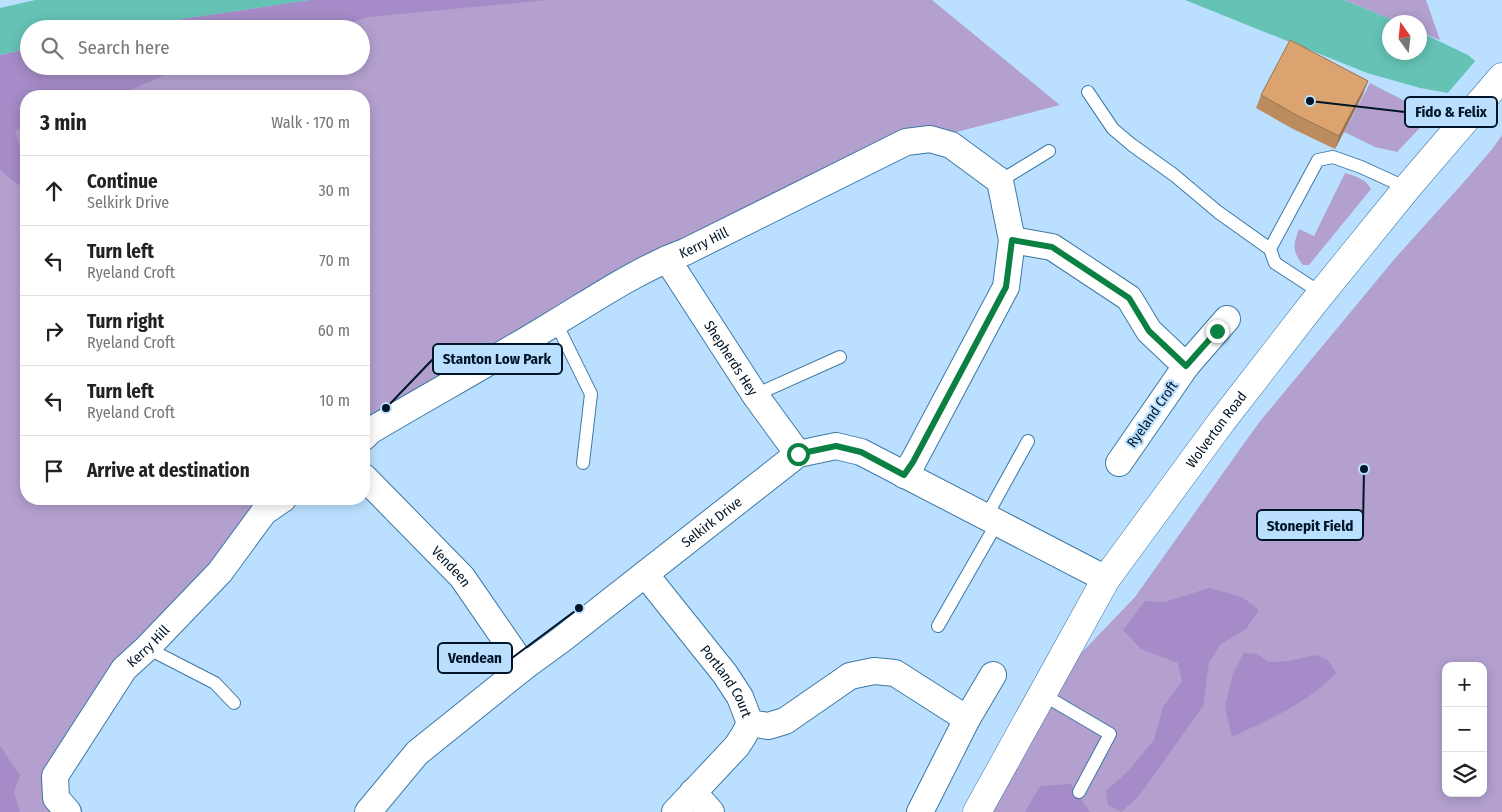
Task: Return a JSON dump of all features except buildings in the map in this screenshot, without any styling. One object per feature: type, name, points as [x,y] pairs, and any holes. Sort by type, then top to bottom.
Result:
[{"type":"street","name":"Wolverton Road","points":[[977,812],[1106,580],[1222,421],[1321,294],[1407,188],[1502,77]]},
{"type":"street","name":"Kerry Hill","points":[[370,431],[448,384],[667,259],[685,252],[906,142],[930,139],[951,145],[1000,181]]},
{"type":"street","points":[[904,475],[913,462],[1006,287],[1012,240],[1000,181]]},
{"type":"street","name":"Ryeland Croft","points":[[1012,240],[1052,247],[1129,298],[1149,331],[1186,366]]},
{"type":"street","name":"Shepherds Hey","points":[[667,259],[755,395],[798,454]]},
{"type":"street","name":"Ryeland Croft","points":[[1119,463],[1186,366],[1228,319]]},
{"type":"street","name":"Selkirk Drive","points":[[370,811],[417,753],[524,667],[798,454],[836,446],[861,452],[1106,580]]},
{"type":"street","name":"Vendeen","points":[[370,483],[462,577],[524,667]]},
{"type":"street","name":"Kerry Hill","points":[[68,812],[56,798],[55,776],[124,669],[147,648],[220,572],[264,512],[274,505]]},
{"type":"street","name":"Portland Court","points":[[645,574],[726,674],[740,697],[750,723],[737,746],[675,812]]},
{"type":"street","points":[[750,723],[768,726],[785,721],[850,676],[874,671],[895,673],[967,719]]},
{"type":"street","points":[[920,812],[967,719],[993,675]]},
{"type":"street","points":[[693,792],[711,812]]},
{"type":"lane","points":[[1088,92],[1113,129],[1174,175],[1218,212],[1270,249],[1275,263],[1321,294]]},
{"type":"lane","points":[[1000,181],[1049,151]]},
{"type":"lane","points":[[1270,249],[1318,160],[1333,157],[1362,167],[1407,188]]},
{"type":"lane","points":[[556,322],[591,394],[583,462]]},
{"type":"lane","points":[[755,395],[840,357]]},
{"type":"lane","points":[[938,626],[1028,441]]},
{"type":"lane","points":[[147,648],[214,683],[234,703]]},
{"type":"lane","points":[[1042,694],[1110,734],[1079,792]]},
{"type":"shaded area","points":[[35,0],[310,0],[175,20],[20,20],[20,50],[0,55],[0,8]]},
{"type":"shaded area","points":[[310,0],[932,0],[1060,105],[930,139],[906,142],[370,434],[370,90],[20,90],[20,505],[278,505],[147,648],[55,776],[68,812],[0,812],[0,55],[20,63],[20,75],[370,75],[370,20],[175,20]]},
{"type":"shaded area","points":[[310,0],[547,0],[369,17],[359,20],[175,20]]},
{"type":"shaded area","points":[[1185,0],[1344,0],[1382,15],[1382,60],[1427,60],[1427,35],[1468,55],[1492,75],[1459,95],[1420,88],[1367,73]]},
{"type":"shaded area","points":[[1344,0],[1426,0],[1440,40],[1427,35],[1427,15],[1382,15]]},
{"type":"shaded area","points":[[20,50],[20,75],[164,75],[131,90],[20,90],[20,129],[15,130],[20,147],[20,186],[0,170],[0,55]]},
{"type":"shaded area","points":[[1370,83],[1432,115],[1397,152],[1375,147],[1344,132]]},
{"type":"shaded area","points":[[1502,135],[1502,812],[977,812],[1042,694],[1135,597],[1261,420],[1397,256],[1463,183]]},
{"type":"shaded area","points":[[1345,173],[1363,180],[1371,189],[1309,265],[1303,265],[1295,252],[1299,229],[1314,236]]},
{"type":"shaded area","points":[[1209,588],[1242,597],[1259,610],[1246,629],[1221,644],[1209,662],[1203,706],[1138,797],[1121,812],[1108,805],[1106,791],[1128,771],[1154,740],[1163,707],[1182,681],[1178,663],[1141,649],[1123,630],[1145,601],[1165,602]]},
{"type":"shaded area","points":[[1244,653],[1257,654],[1268,662],[1289,661],[1316,655],[1328,660],[1336,673],[1314,693],[1301,701],[1232,737],[1225,707],[1233,673]]},
{"type":"shaded area","points":[[0,746],[20,775],[14,792],[20,812],[0,812]]},
{"type":"shaded area","points":[[1071,784],[1090,812],[1025,812],[1040,786]]},
{"type":"pier","points":[[1477,59],[1502,78],[1502,122],[1458,98],[1446,95]]},
{"type":"place","name":"Fido & Felix","points":[[1310,101]]},
{"type":"place","name":"Stanton Low Park","points":[[386,408]]},
{"type":"place","name":"Stonepit Field","points":[[1364,469]]},
{"type":"place","name":"Vendean","points":[[579,608]]},
{"type":"route","points":[[798,454],[836,446],[861,452],[904,475],[913,462],[1006,287],[1012,240],[1052,247],[1129,298],[1149,331],[1186,366],[1217,331]]}]
